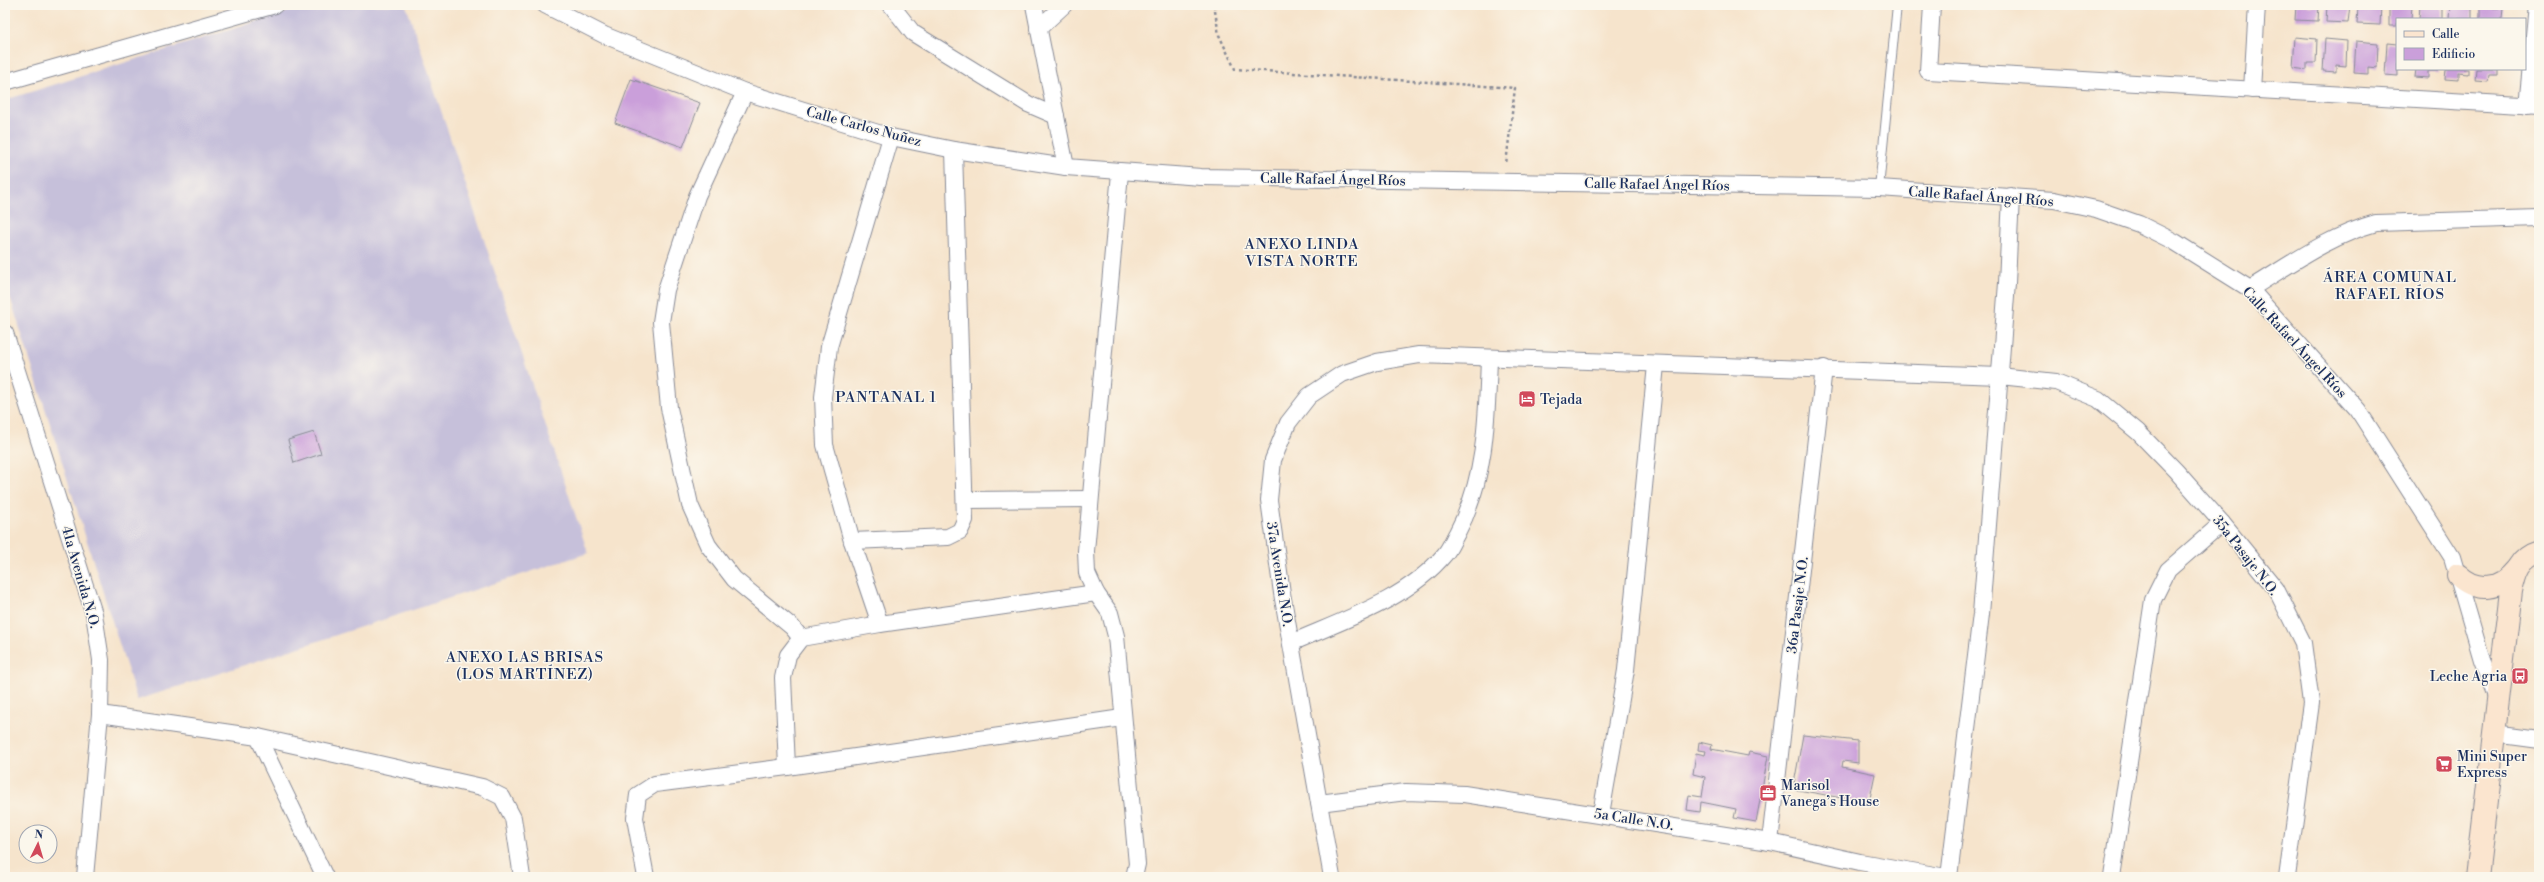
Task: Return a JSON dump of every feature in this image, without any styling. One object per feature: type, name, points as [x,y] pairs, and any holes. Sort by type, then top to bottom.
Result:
[{"type":"main road","points":[[2477,877],[2499,703],[2511,591],[2516,570],[2521,561],[2535,552]]},
{"type":"main road","points":[[2458,575],[2475,587],[2488,588],[2501,584],[2516,570]]},
{"type":"street","points":[[5,82],[275,5]]},
{"type":"street","name":"Calle Carlos Nuñez","points":[[545,5],[604,35],[745,92],[891,136],[954,150],[1066,167],[1201,177]]},
{"type":"street","points":[[892,5],[914,33],[1028,104],[1056,116]]},
{"type":"street","points":[[1034,5],[1066,167]]},
{"type":"street","points":[[1038,30],[1064,5]]},
{"type":"street","points":[[1932,5],[1928,71],[2533,106],[2537,5]]},
{"type":"street","points":[[2252,90],[2257,5]]},
{"type":"street","points":[[745,92],[697,196],[666,290],[661,322],[669,408],[690,505],[708,545],[734,579],[792,627],[802,638]]},
{"type":"street","points":[[880,624],[852,540],[825,445],[823,397],[829,347],[891,136]]},
{"type":"street","points":[[852,540],[948,537],[960,531],[965,520],[966,500],[954,150]]},
{"type":"street","points":[[1120,172],[1086,551],[1087,573],[1096,593],[1110,613],[1116,636],[1122,718],[1137,864],[1134,877]]},
{"type":"street","name":"Calle Rafael Ángel Ríos","points":[[1201,177],[1880,188],[2054,200],[2096,209],[2139,224],[2175,242],[2250,289],[2358,410],[2452,557],[2482,660],[2499,703]]},
{"type":"street","points":[[1948,877],[1981,614],[2000,376],[2011,196]]},
{"type":"street","points":[[2250,289],[2327,242],[2351,230],[2376,223],[2539,218]]},
{"type":"street","name":"41a Avenida N.O.","points":[[5,333],[94,614],[101,660],[100,714],[85,877]]},
{"type":"street","name":"37a Avenida N.O.","points":[[1332,877],[1291,643],[1269,500],[1273,460],[1288,423],[1309,396],[1342,374],[1377,362],[1419,355],[1656,365]]},
{"type":"street","points":[[1291,643],[1367,610],[1415,582],[1445,554],[1464,518],[1478,476],[1487,427],[1489,358]]},
{"type":"street","points":[[1601,814],[1626,670],[1656,365]]},
{"type":"street","name":"35a Pasaje N.O.","points":[[1656,365],[1824,368],[2000,376],[2056,382],[2098,399],[2138,432],[2222,523],[2276,589],[2303,643],[2311,703],[2287,877]]},
{"type":"street","name":"36a Pasaje N.O.","points":[[1770,842],[1824,368]]},
{"type":"street","points":[[966,500],[1090,499]]},
{"type":"street","points":[[2112,877],[2153,600],[2168,570],[2222,523]]},
{"type":"street","points":[[787,767],[783,678],[788,655],[802,638],[880,624],[1096,593]]},
{"type":"street","points":[[100,714],[258,737],[482,787],[502,797],[513,818],[522,877]]},
{"type":"street","points":[[646,877],[635,818],[638,795],[655,784],[787,767],[1122,718]]},
{"type":"street","points":[[2494,733],[2539,739]]},
{"type":"street","points":[[258,737],[325,877]]},
{"type":"street","name":"5a Calle N.O.","points":[[1319,803],[1406,792],[1457,793],[1601,814],[1770,842],[1859,870],[1948,877]]},
{"type":"lane","points":[[1880,188],[1897,5]]},
{"type":"path","points":[[1214,5],[1219,35],[1235,69],[1515,88],[1504,182]]},
{"type":"shaded area","points":[[309,5],[403,5],[407,8],[588,553],[137,700],[5,281],[5,100]]},
{"type":"building","points":[[2296,5],[2319,5],[2318,21],[2295,20]]},
{"type":"building","points":[[2327,5],[2350,5],[2348,23],[2326,22]]},
{"type":"building","points":[[2358,5],[2381,5],[2380,25],[2357,24]]},
{"type":"building","points":[[2389,5],[2412,5],[2411,18],[2396,18],[2396,26],[2389,26]]},
{"type":"building","points":[[2420,5],[2442,5],[2442,18],[2419,18]]},
{"type":"building","points":[[2450,5],[2472,5],[2472,18],[2449,18]]},
{"type":"building","points":[[2480,5],[2493,5],[2493,8],[2503,8],[2502,18],[2480,18]]},
{"type":"building","points":[[2295,37],[2317,39],[2316,63],[2307,63],[2307,70],[2293,68]]},
{"type":"building","points":[[2325,39],[2347,41],[2346,66],[2336,65],[2336,72],[2323,71]]},
{"type":"building","points":[[2356,41],[2378,43],[2377,68],[2368,67],[2368,74],[2354,73]]},
{"type":"building","points":[[2387,43],[2396,44],[2396,70],[2398,70],[2398,76],[2385,75]]},
{"type":"building","points":[[2416,70],[2438,70],[2428,71],[2428,78],[2415,77]]},
{"type":"building","points":[[2446,70],[2468,70],[2468,74],[2458,73],[2458,80],[2445,79]]},
{"type":"building","points":[[2476,70],[2498,70],[2498,75],[2489,75],[2488,82],[2475,81]]},
{"type":"building","points":[[631,79],[700,103],[683,147],[615,123]]},
{"type":"building","points":[[314,432],[321,454],[294,463],[288,440]]},
{"type":"building","points":[[1803,735],[1858,741],[1858,763],[1843,761],[1842,767],[1875,774],[1869,803],[1793,789]]},
{"type":"building","points":[[1699,742],[1712,745],[1711,749],[1748,756],[1749,752],[1768,756],[1756,822],[1734,818],[1736,809],[1701,802],[1700,812],[1687,810],[1689,795],[1702,797],[1705,777],[1693,774],[1696,753],[1705,755],[1706,751],[1698,750]]},
{"type":"place","name":"Tejada","points":[[1527,399]]},
{"type":"place","name":"Leche Agria","points":[[2520,676]]},
{"type":"place","name":"Mini Super Express","points":[[2444,764]]},
{"type":"place","name":"Marisol Vanega’s House","points":[[1768,793]]},
{"type":"district","name":"ANEXO LINDA VISTA NORTE","points":[[1302,252]]},
{"type":"district","name":"ÁREA COMUNAL RAFAEL RÍOS","points":[[2390,286]]},
{"type":"district","name":"PANTANAL 1","points":[[886,397]]},
{"type":"district","name":"ANEXO LAS BRISAS (LOS MARTÍNEZ)","points":[[525,666]]}]
